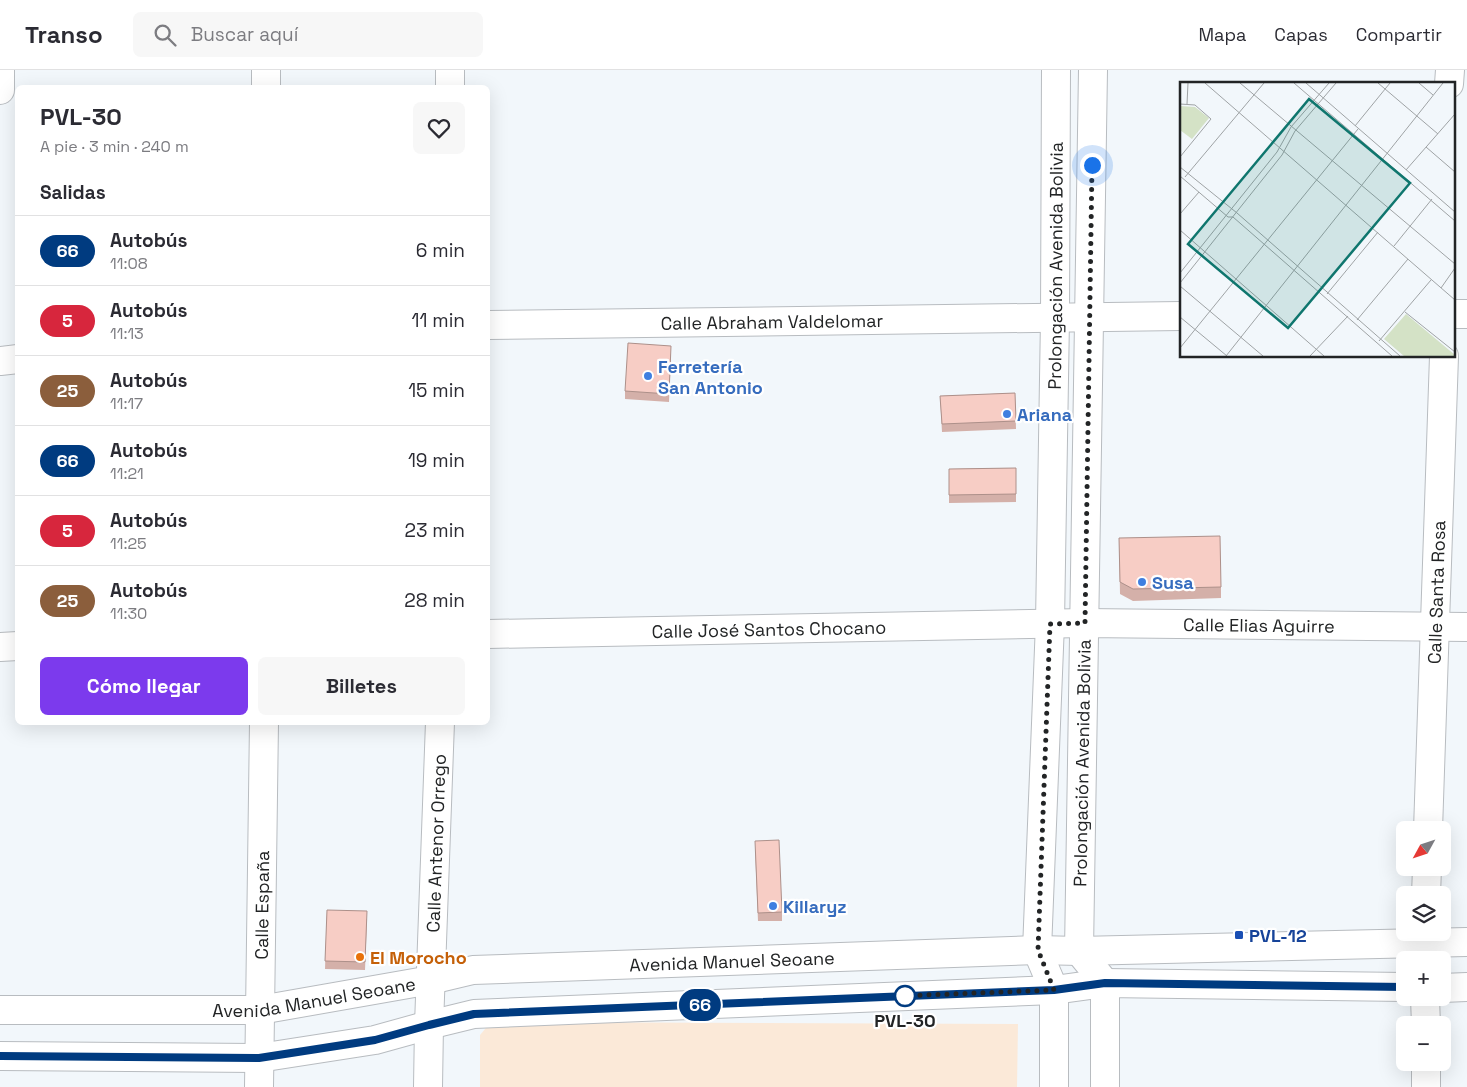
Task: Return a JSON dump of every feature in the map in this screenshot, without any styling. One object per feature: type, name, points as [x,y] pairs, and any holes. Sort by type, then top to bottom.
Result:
[{"type":"street","points":[[0,70],[0,90]]},
{"type":"street","points":[[266,70],[266,85]]},
{"type":"street","points":[[450,70],[450,85]]},
{"type":"street","name":"Prolongación Avenida Bolivia","points":[[1054,1087],[1054,990],[1038,950],[1050,624],[1055,318],[1056,70]]},
{"type":"street","name":"Prolongación Avenida Bolivia","points":[[1080,951],[1093,70]]},
{"type":"street","points":[[1454,314],[1467,314]]},
{"type":"street","name":"Calle Abraham Valdelomar","points":[[490,325],[1180,316]]},
{"type":"street","name":"Calle Santa Rosa","points":[[1428,821],[1444,358]]},
{"type":"street","points":[[0,360],[15,359]]},
{"type":"street","name":"Calle Elias Aguirre","points":[[1050,624],[1467,627]]},
{"type":"street","name":"Calle José Santos Chocano","points":[[490,634],[1050,624]]},
{"type":"street","points":[[0,647],[15,646]]},
{"type":"street","name":"Calle España","points":[[259,1087],[264,725]]},
{"type":"street","name":"Calle Antenor Orrego","points":[[428,1087],[440,725]]},
{"type":"street","name":"Avenida Manuel Seoane","points":[[0,1010],[260,1010],[431,980],[473,970],[1038,950],[1080,951],[1425,945],[1467,942]]},
{"type":"street","points":[[1080,951],[1105,983],[1105,1087]]},
{"type":"street","points":[[0,1056],[259,1058],[375,1040],[474,1014],[1054,990],[1105,983],[1396,987]]},
{"type":"street","points":[[1451,988],[1467,988]]},
{"type":"street","points":[[1426,1071],[1426,1087]]},
{"type":"shaded area","points":[[491,1022],[1018,1024],[1017,1087],[480,1087],[480,1035]]},
{"type":"building","name":"Ferretería San Antonio","points":[[628,343],[671,346],[669,394],[625,391]]},
{"type":"building","points":[[1015,393],[1016,421],[942,424],[940,396]]},
{"type":"building","points":[[1016,468],[1016,494],[949,495],[949,469]]},
{"type":"building","points":[[1220,536],[1221,587],[1133,589],[1120,582],[1119,538]]},
{"type":"building","points":[[779,840],[782,912],[758,913],[755,841]]},
{"type":"building","points":[[327,910],[367,911],[365,962],[325,961]]},
{"type":"bus line","name":"66","points":[[0,1056],[259,1058],[375,1040],[474,1014],[1054,990],[1105,983],[1396,987]]},
{"type":"place","name":"Ferretería San Antonio","points":[[648,376]]},
{"type":"place","name":"Ariana","points":[[1007,414]]},
{"type":"place","name":"Susa","points":[[1142,582]]},
{"type":"place","name":"Killaryz","points":[[773,906]]},
{"type":"place","name":"PVL-12","points":[[1239,935]]},
{"type":"place","name":"El Morocho","points":[[360,957]]},
{"type":"place","name":"PVL-30","points":[[905,996]]},
{"type":"route","points":[[905,996],[899,996],[1054,990],[1038,950],[1050,624],[1085,623],[1092,165]]}]
